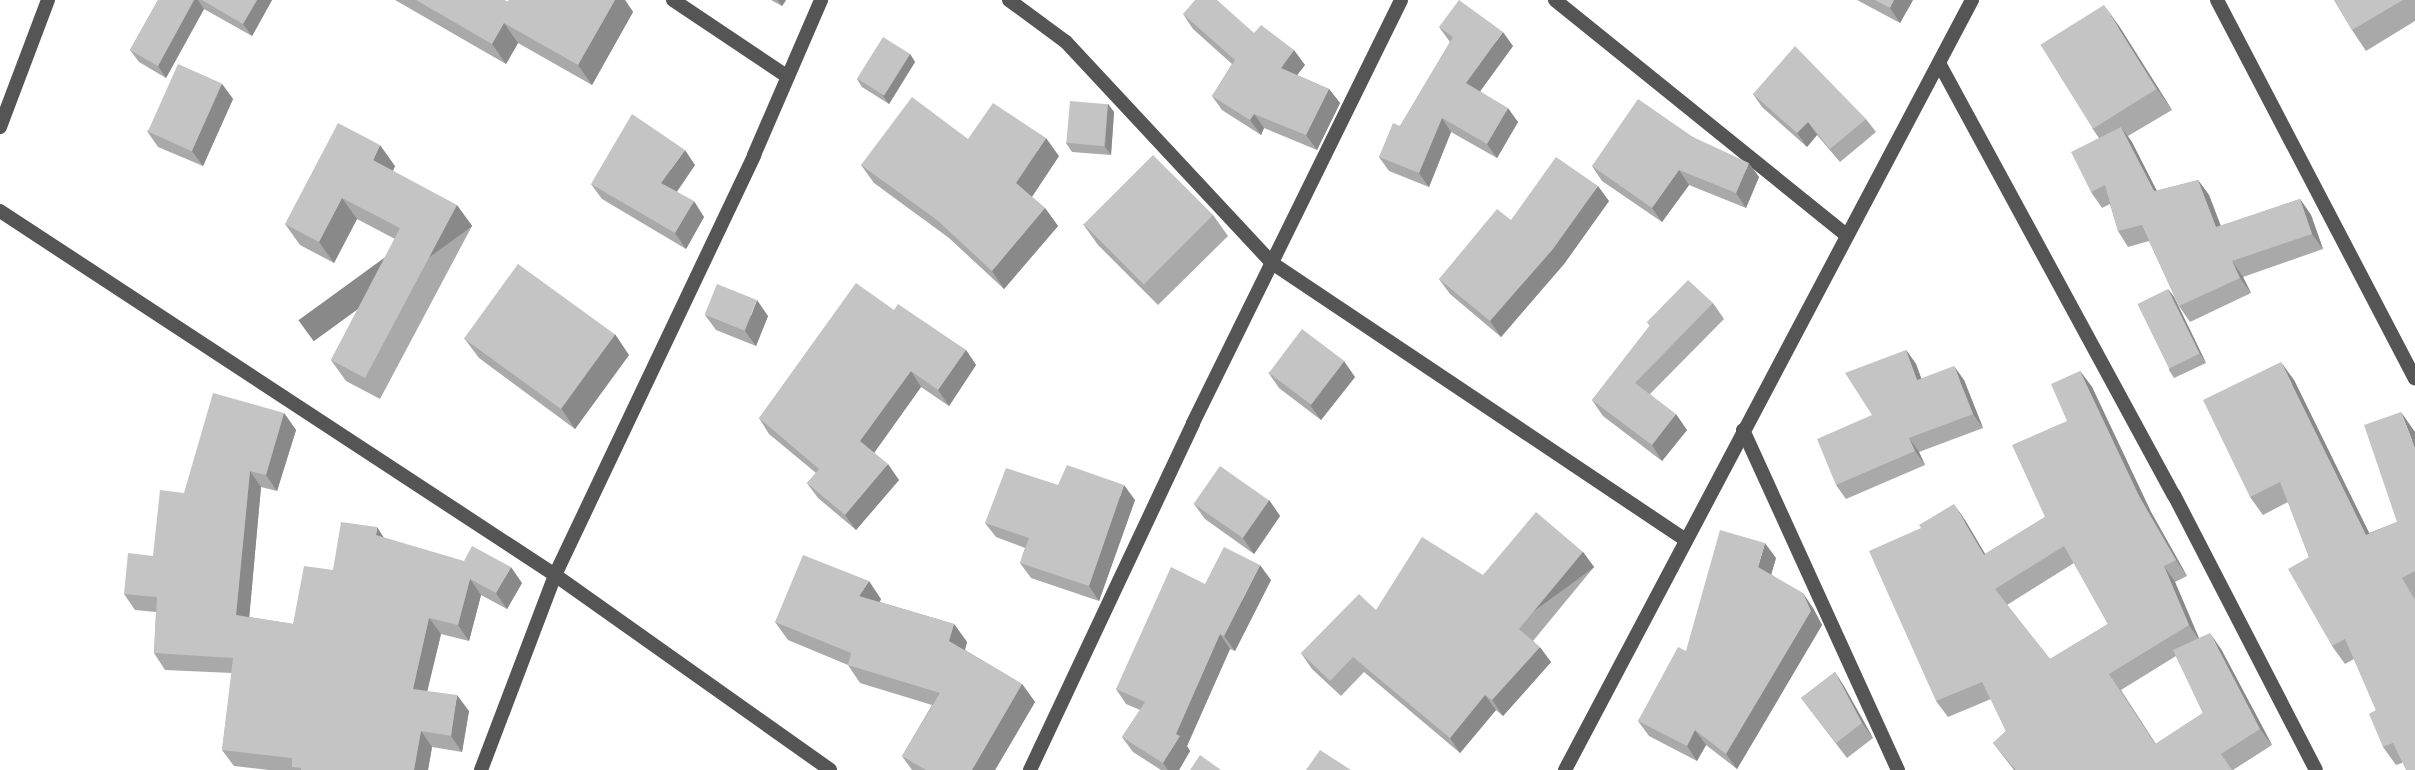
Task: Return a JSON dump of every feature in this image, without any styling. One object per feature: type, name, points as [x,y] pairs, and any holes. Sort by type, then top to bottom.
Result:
[{"type":"street","points":[[0,127],[48,0]]},
{"type":"street","points":[[673,0],[788,77]]},
{"type":"street","points":[[481,770],[555,575],[788,77],[821,0]]},
{"type":"street","points":[[1009,0],[1066,42],[1272,263],[1685,540]]},
{"type":"street","points":[[1030,770],[1401,0]]},
{"type":"street","points":[[1555,0],[1847,236]]},
{"type":"street","points":[[1565,770],[1972,0]]},
{"type":"street","points":[[2217,0],[2415,378]]},
{"type":"street","points":[[1939,63],[2174,495],[2316,770]]},
{"type":"street","points":[[0,211],[555,575],[830,770]]},
{"type":"street","points":[[1743,429],[1895,768]]},
{"type":"building","points":[[158,0],[194,0],[158,66],[130,50]]},
{"type":"building","points":[[202,0],[257,0],[243,24]]},
{"type":"building","points":[[416,0],[615,0],[578,65],[504,23],[492,44]]},
{"type":"building","points":[[1195,0],[1217,0],[1254,33],[1261,25],[1294,50],[1281,68],[1329,89],[1306,135],[1254,114],[1250,120],[1212,96],[1235,60],[1183,14]]},
{"type":"building","points":[[1459,0],[1503,32],[1466,83],[1508,108],[1487,144],[1442,118],[1419,173],[1379,157],[1393,123],[1400,126],[1453,37],[1439,27]]},
{"type":"building","points":[[1875,0],[1894,0],[1890,8]]},
{"type":"building","points":[[2334,0],[2403,0],[2352,30]]},
{"type":"building","points":[[2104,5],[2156,89],[2093,129],[2040,45]]},
{"type":"building","points":[[883,37],[910,54],[884,96],[857,79]]},
{"type":"building","points":[[1795,46],[1866,119],[1830,149],[1808,122],[1797,133],[1753,94]]},
{"type":"building","points":[[178,64],[222,84],[192,151],[148,132]]},
{"type":"building","points":[[912,97],[968,139],[993,103],[1046,138],[1016,183],[1045,208],[992,271],[937,220],[861,165]]},
{"type":"building","points":[[1638,99],[1693,137],[1749,163],[1736,193],[1679,170],[1652,208],[1592,166]]},
{"type":"building","points":[[1070,101],[1108,104],[1104,146],[1066,143]]},
{"type":"building","points":[[632,114],[685,150],[661,183],[694,201],[675,233],[591,184]]},
{"type":"building","points":[[338,123],[380,145],[373,160],[457,205],[365,378],[331,360],[400,228],[342,198],[319,242],[285,224]]},
{"type":"building","points":[[2121,127],[2154,191],[2198,180],[2216,227],[2300,199],[2312,234],[2232,261],[2240,278],[2179,306],[2142,225],[2118,231],[2105,185],[2091,192],[2071,152]]},
{"type":"building","points":[[1153,155],[1213,215],[1144,284],[1084,224]]},
{"type":"building","points":[[1556,157],[1598,186],[1553,249],[1490,321],[1439,279],[1497,209],[1511,220]]},
{"type":"building","points":[[518,264],[615,335],[561,409],[464,338]]},
{"type":"building","points":[[1688,280],[1713,303],[1635,383],[1676,414],[1652,445],[1592,400],[1650,325],[1647,322]]},
{"type":"building","points":[[856,283],[894,310],[898,304],[966,350],[938,390],[911,371],[860,441],[888,464],[845,515],[807,483],[819,469],[759,418]]},
{"type":"building","points":[[717,284],[757,300],[745,331],[705,315]]},
{"type":"building","points":[[2168,289],[2200,354],[2169,369],[2137,304]]},
{"type":"building","points":[[1302,329],[1344,361],[1311,405],[1269,373]]},
{"type":"building","points":[[1906,350],[1917,380],[1954,366],[1973,414],[1909,438],[1915,451],[1836,485],[1817,439],[1872,415],[1845,373]]},
{"type":"building","points":[[2281,362],[2366,535],[2397,522],[2364,425],[2401,412],[2415,448],[2415,571],[2402,578],[2415,600],[2415,770],[2406,770],[2393,743],[2383,747],[2369,714],[2376,710],[2345,639],[2332,646],[2288,569],[2309,557],[2280,482],[2250,497],[2203,400]]},
{"type":"building","points":[[2080,371],[2139,496],[2176,560],[2164,566],[2189,625],[2109,674],[2155,744],[2203,713],[2173,650],[2210,633],[2260,729],[2221,754],[2232,770],[2016,770],[1993,743],[2006,731],[1982,682],[1936,701],[1869,551],[1921,528],[1919,525],[1954,504],[1984,555],[2045,517],[2012,445],[2067,421],[2051,384]],"holes":[[[2064,546],[2108,624],[2050,659],[1995,589]]]},
{"type":"building","points":[[213,393],[284,413],[266,475],[250,471],[236,615],[293,624],[304,566],[333,570],[341,522],[377,527],[376,535],[464,561],[472,546],[511,567],[496,593],[470,579],[458,625],[429,618],[413,689],[457,695],[451,736],[421,731],[414,770],[301,770],[292,767],[292,758],[222,750],[233,658],[154,653],[157,597],[124,594],[128,553],[153,556],[160,490],[184,493]]},
{"type":"building","points":[[1067,465],[1124,485],[1089,586],[1020,563],[1029,538],[985,523],[1006,468],[1058,485]]},
{"type":"building","points":[[1220,466],[1269,500],[1243,538],[1194,504]]},
{"type":"building","points":[[1536,512],[1583,552],[1519,629],[1540,647],[1492,700],[1485,695],[1450,738],[1353,657],[1330,681],[1301,653],[1359,594],[1376,610],[1422,537],[1483,575]]},
{"type":"building","points":[[1720,530],[1765,543],[1758,567],[1803,593],[1811,611],[1726,754],[1695,730],[1687,746],[1638,721],[1678,647],[1686,651]]},
{"type":"building","points":[[1224,547],[1260,565],[1224,636],[1220,634],[1176,734],[1180,736],[1163,763],[1122,737],[1145,702],[1116,689],[1171,567],[1205,584]]},
{"type":"building","points":[[803,555],[869,581],[859,596],[954,624],[949,641],[1022,684],[972,770],[926,770],[902,756],[940,693],[848,665],[851,653],[775,622]]},
{"type":"building","points":[[1835,672],[1862,723],[1836,743],[1801,698]]},
{"type":"building","points":[[1320,750],[1351,770],[1306,770]]},
{"type":"building","points":[[1200,755],[1221,770],[1190,770]]}]
